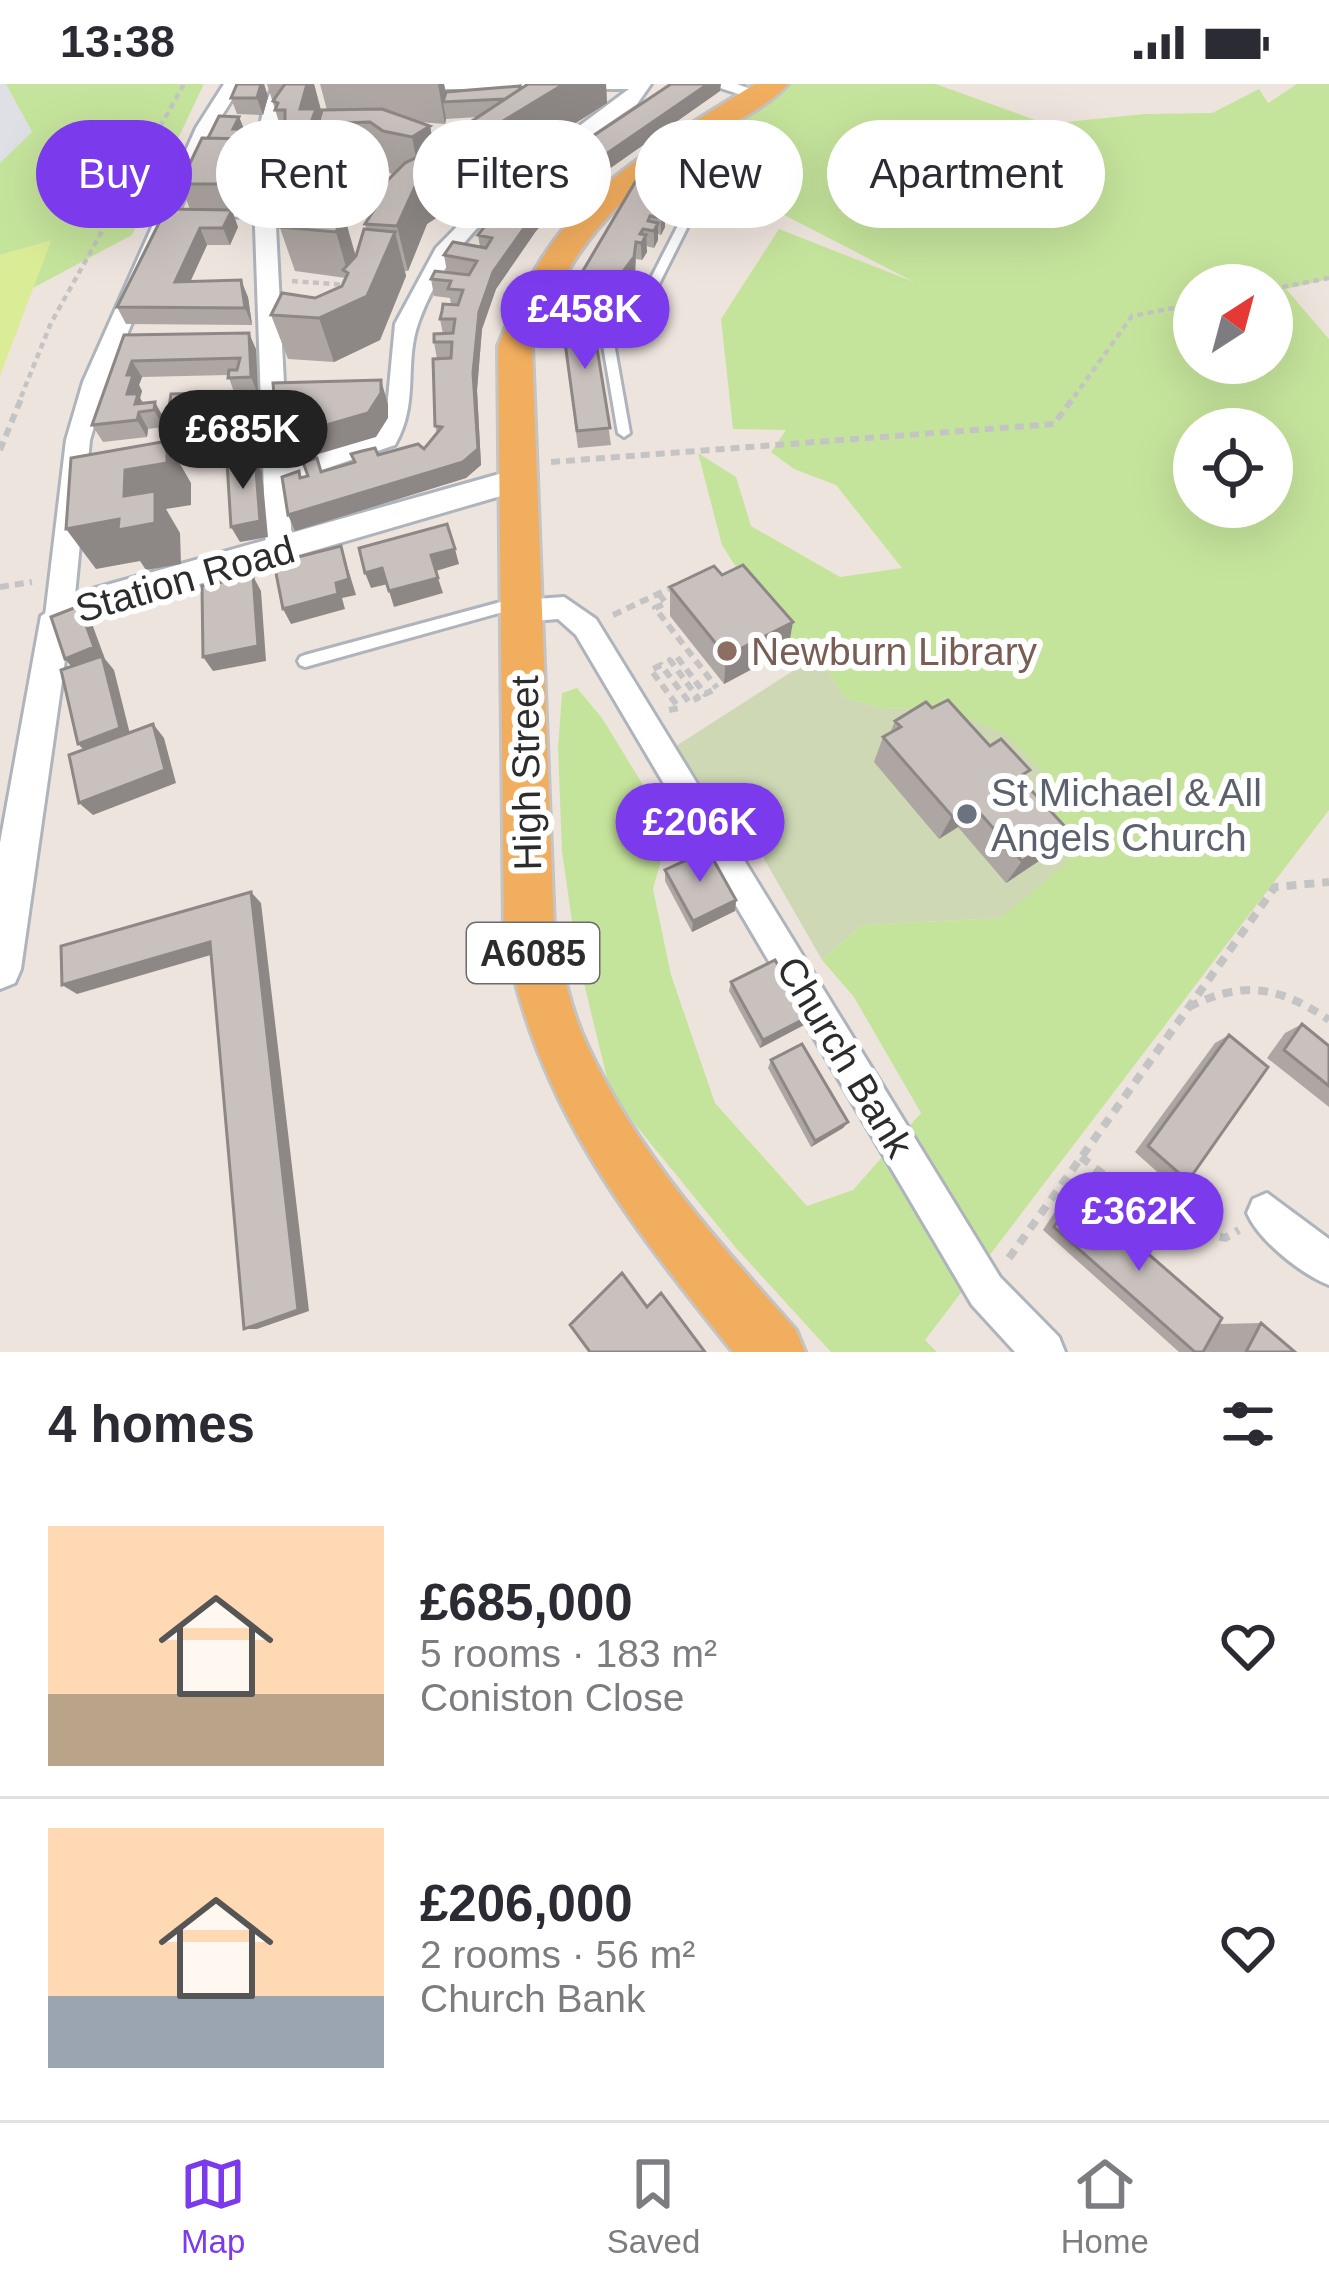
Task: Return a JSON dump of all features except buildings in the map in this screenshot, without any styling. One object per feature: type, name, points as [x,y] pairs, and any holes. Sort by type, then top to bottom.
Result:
[{"type":"main road","name":"A6085","points":[[529,471],[515,346],[533,290],[578,221],[628,179],[765,90]]},
{"type":"main road","name":"High Street","points":[[529,471],[522,606],[530,929],[536,983],[560,1057],[625,1168],[774,1352]]},
{"type":"street","points":[[192,157],[233,84]]},
{"type":"street","points":[[270,120],[283,84]]},
{"type":"street","points":[[274,476],[386,440],[400,416],[390,399],[399,344],[417,293],[444,252],[487,203],[631,100],[638,84],[440,84]]},
{"type":"street","points":[[717,84],[765,90]]},
{"type":"street","points":[[59,616],[78,440],[95,382],[125,337],[161,228]]},
{"type":"street","points":[[264,228],[265,325],[281,401],[274,476],[279,552]]},
{"type":"street","name":"Station Road","points":[[1,955],[53,626],[59,616],[75,607],[279,552],[529,471]]},
{"type":"street","name":"Church Bank","points":[[522,606],[564,608],[586,628],[986,1291],[1044,1352]]},
{"type":"street","points":[[1268,1213],[1329,1265]]},
{"type":"lane","points":[[624,433],[605,322],[633,325],[697,198],[628,179]]},
{"type":"lane","points":[[305,661],[522,606]]},
{"type":"path","points":[[0,450],[51,323],[184,84]]},
{"type":"path","points":[[403,139],[413,138]]},
{"type":"path","points":[[1293,285],[1329,278]]},
{"type":"path","points":[[265,280],[348,284],[343,298]]},
{"type":"path","points":[[529,471],[1054,424],[1132,316],[1173,308]]},
{"type":"path","points":[[599,622],[687,581]]},
{"type":"path","points":[[643,674],[671,712],[679,708],[651,670],[661,665],[689,702],[698,698],[670,660],[677,657],[705,694],[716,688],[655,608],[666,603],[658,594]]},
{"type":"path","points":[[986,1291],[1275,887],[1329,882]]},
{"type":"path","points":[[1186,1009],[1221,989],[1250,984],[1282,991],[1329,1020]]},
{"type":"path","points":[[1081,1157],[1151,1214],[1195,1233],[1225,1238],[1268,1213]]},
{"type":"shaded area","points":[[0,84],[6,84],[32,133],[0,163]]},
{"type":"green space","points":[[6,84],[204,84],[187,120],[36,120],[36,228],[135,228],[132,235],[33,288],[50,241],[0,255],[0,163],[32,132]]},
{"type":"green space","points":[[786,84],[936,84],[1035,120],[827,120],[827,228],[1105,228],[1105,120],[1086,120],[1212,113],[1259,89],[1268,103],[1297,84],[1329,84],[1329,279],[1293,287],[1293,264],[1173,264],[1173,384],[1293,384],[1293,297],[1329,339],[1329,810],[925,1340],[937,1352],[831,1352],[736,1248],[611,1095],[576,950],[562,851],[558,748],[562,693],[577,688],[602,718],[670,829],[653,889],[671,975],[715,1103],[807,1206],[853,1190],[921,1113],[854,997],[822,960],[862,925],[1001,918],[943,707],[884,709],[845,698],[822,663],[799,667],[722,545],[698,453],[736,477],[751,526],[840,577],[902,568],[836,485],[794,469],[771,452],[786,430],[733,429],[721,319],[779,229],[914,282],[803,225],[803,120],[730,120]]},
{"type":"green space","points":[[51,241],[0,376],[0,255]]},
{"type":"green space","points":[[822,663],[845,698],[884,709],[943,707],[1006,735],[1047,776],[1067,863],[1001,918],[862,925],[822,960],[747,829],[715,805],[676,746],[799,667]]},
{"type":"place","name":"Newburn Library","points":[[727,651]]},
{"type":"place","name":"St Michael & All Angels Church","points":[[967,814]]}]
